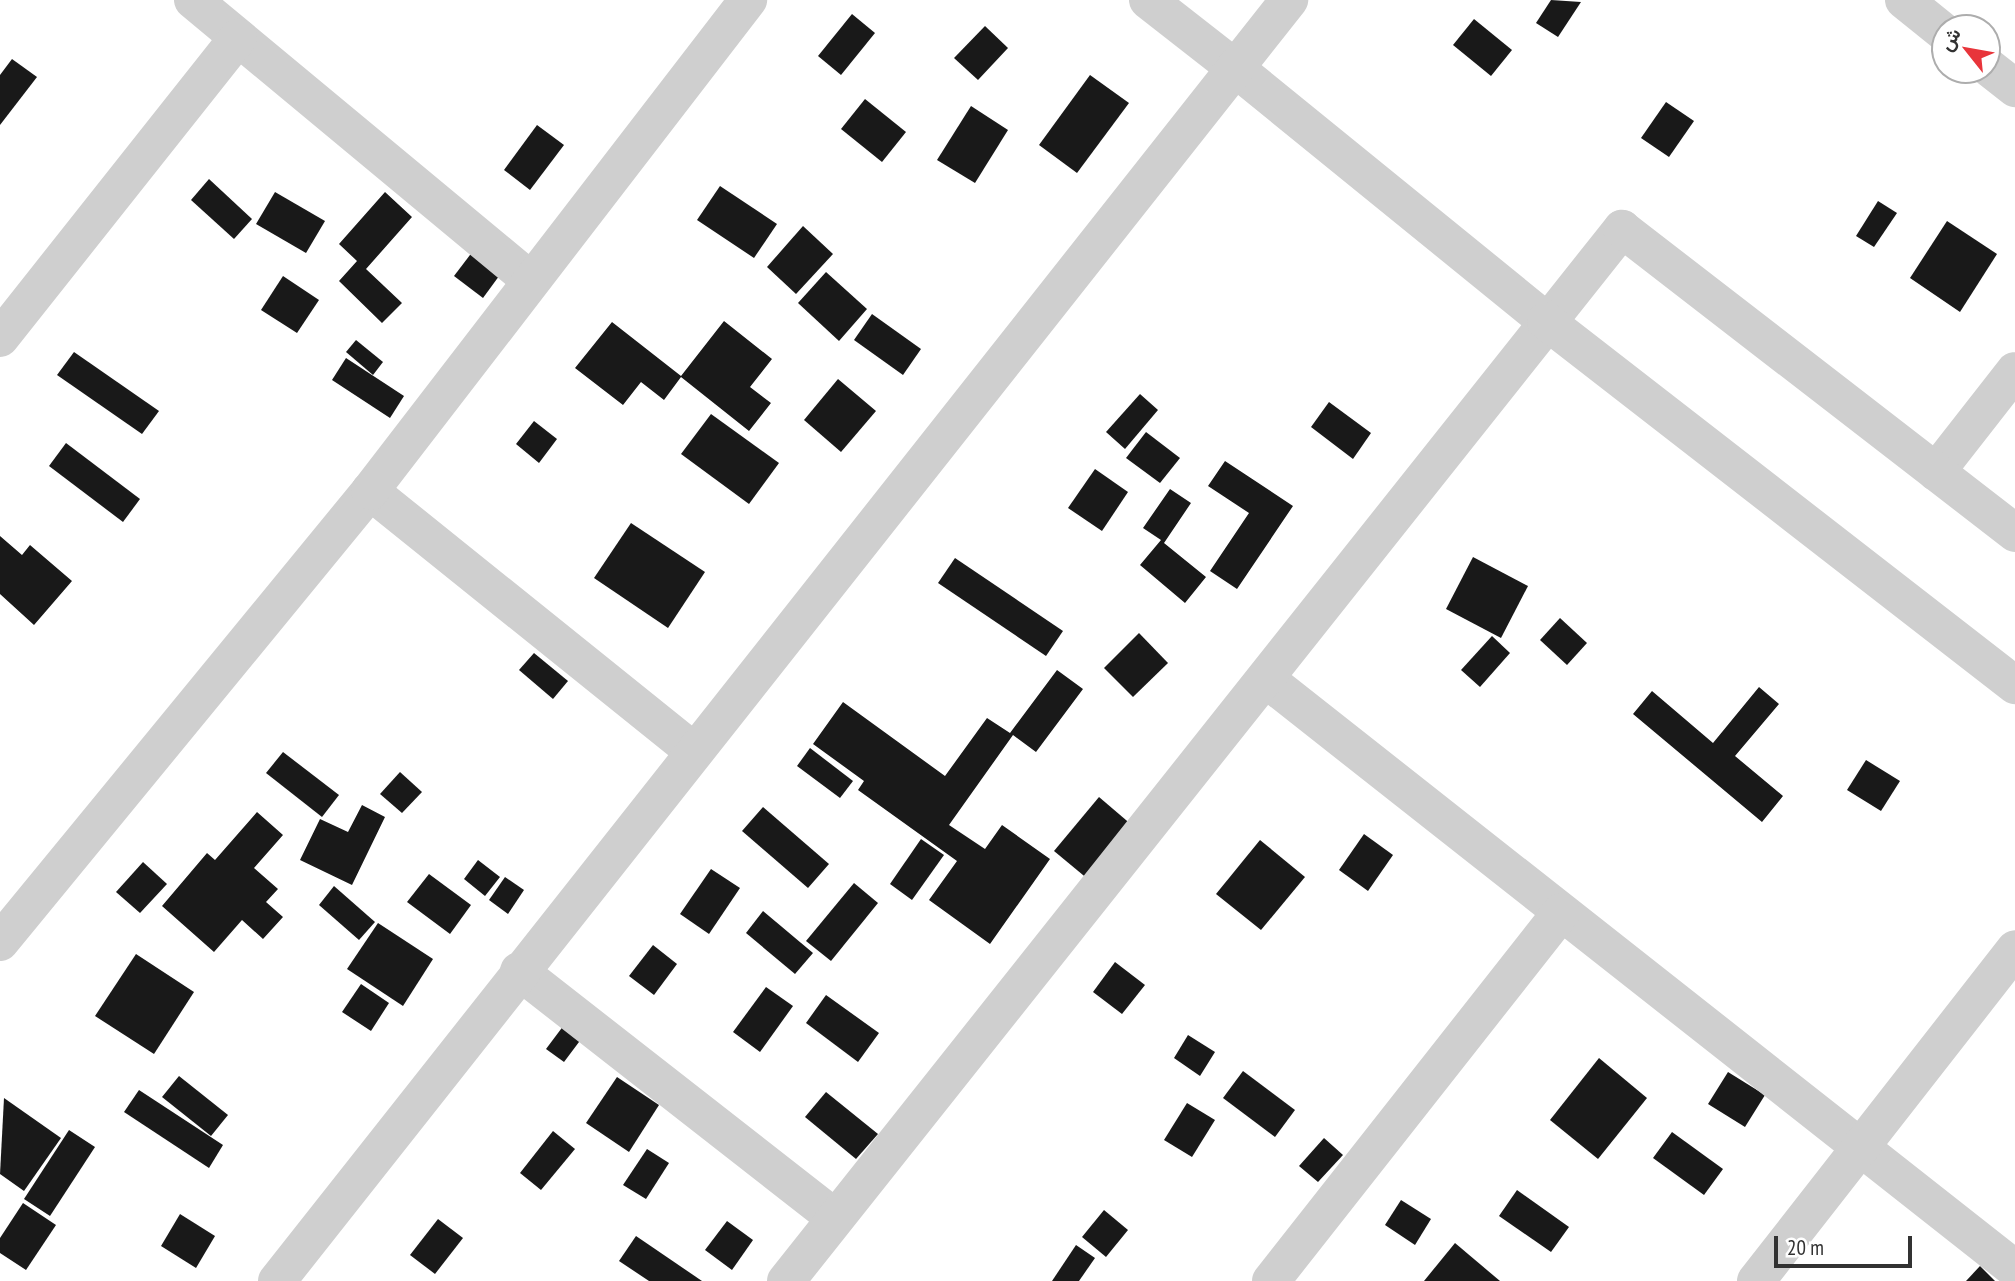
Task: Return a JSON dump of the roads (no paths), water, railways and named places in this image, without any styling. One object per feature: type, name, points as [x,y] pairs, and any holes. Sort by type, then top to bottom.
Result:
[{"type":"street","points":[[193,0],[529,279]]},
{"type":"street","points":[[0,942],[370,491],[529,279],[748,0]]},
{"type":"street","points":[[1148,0],[1546,321],[2015,685]]},
{"type":"street","points":[[277,1281],[519,971],[1289,0]]},
{"type":"street","points":[[1903,0],[1931,22]]},
{"type":"street","points":[[0,338],[239,38]]},
{"type":"street","points":[[2001,77],[2015,88]]},
{"type":"street","points":[[786,1281],[834,1217],[1266,680],[1613,234],[1632,232],[2015,533]]},
{"type":"street","points":[[1936,472],[2015,371]]},
{"type":"street","points":[[370,491],[693,751]]},
{"type":"street","points":[[1266,680],[2015,1269]]},
{"type":"street","points":[[1270,1281],[1561,912]]},
{"type":"street","points":[[1756,1281],[2015,949]]},
{"type":"street","points":[[519,971],[834,1217]]}]
